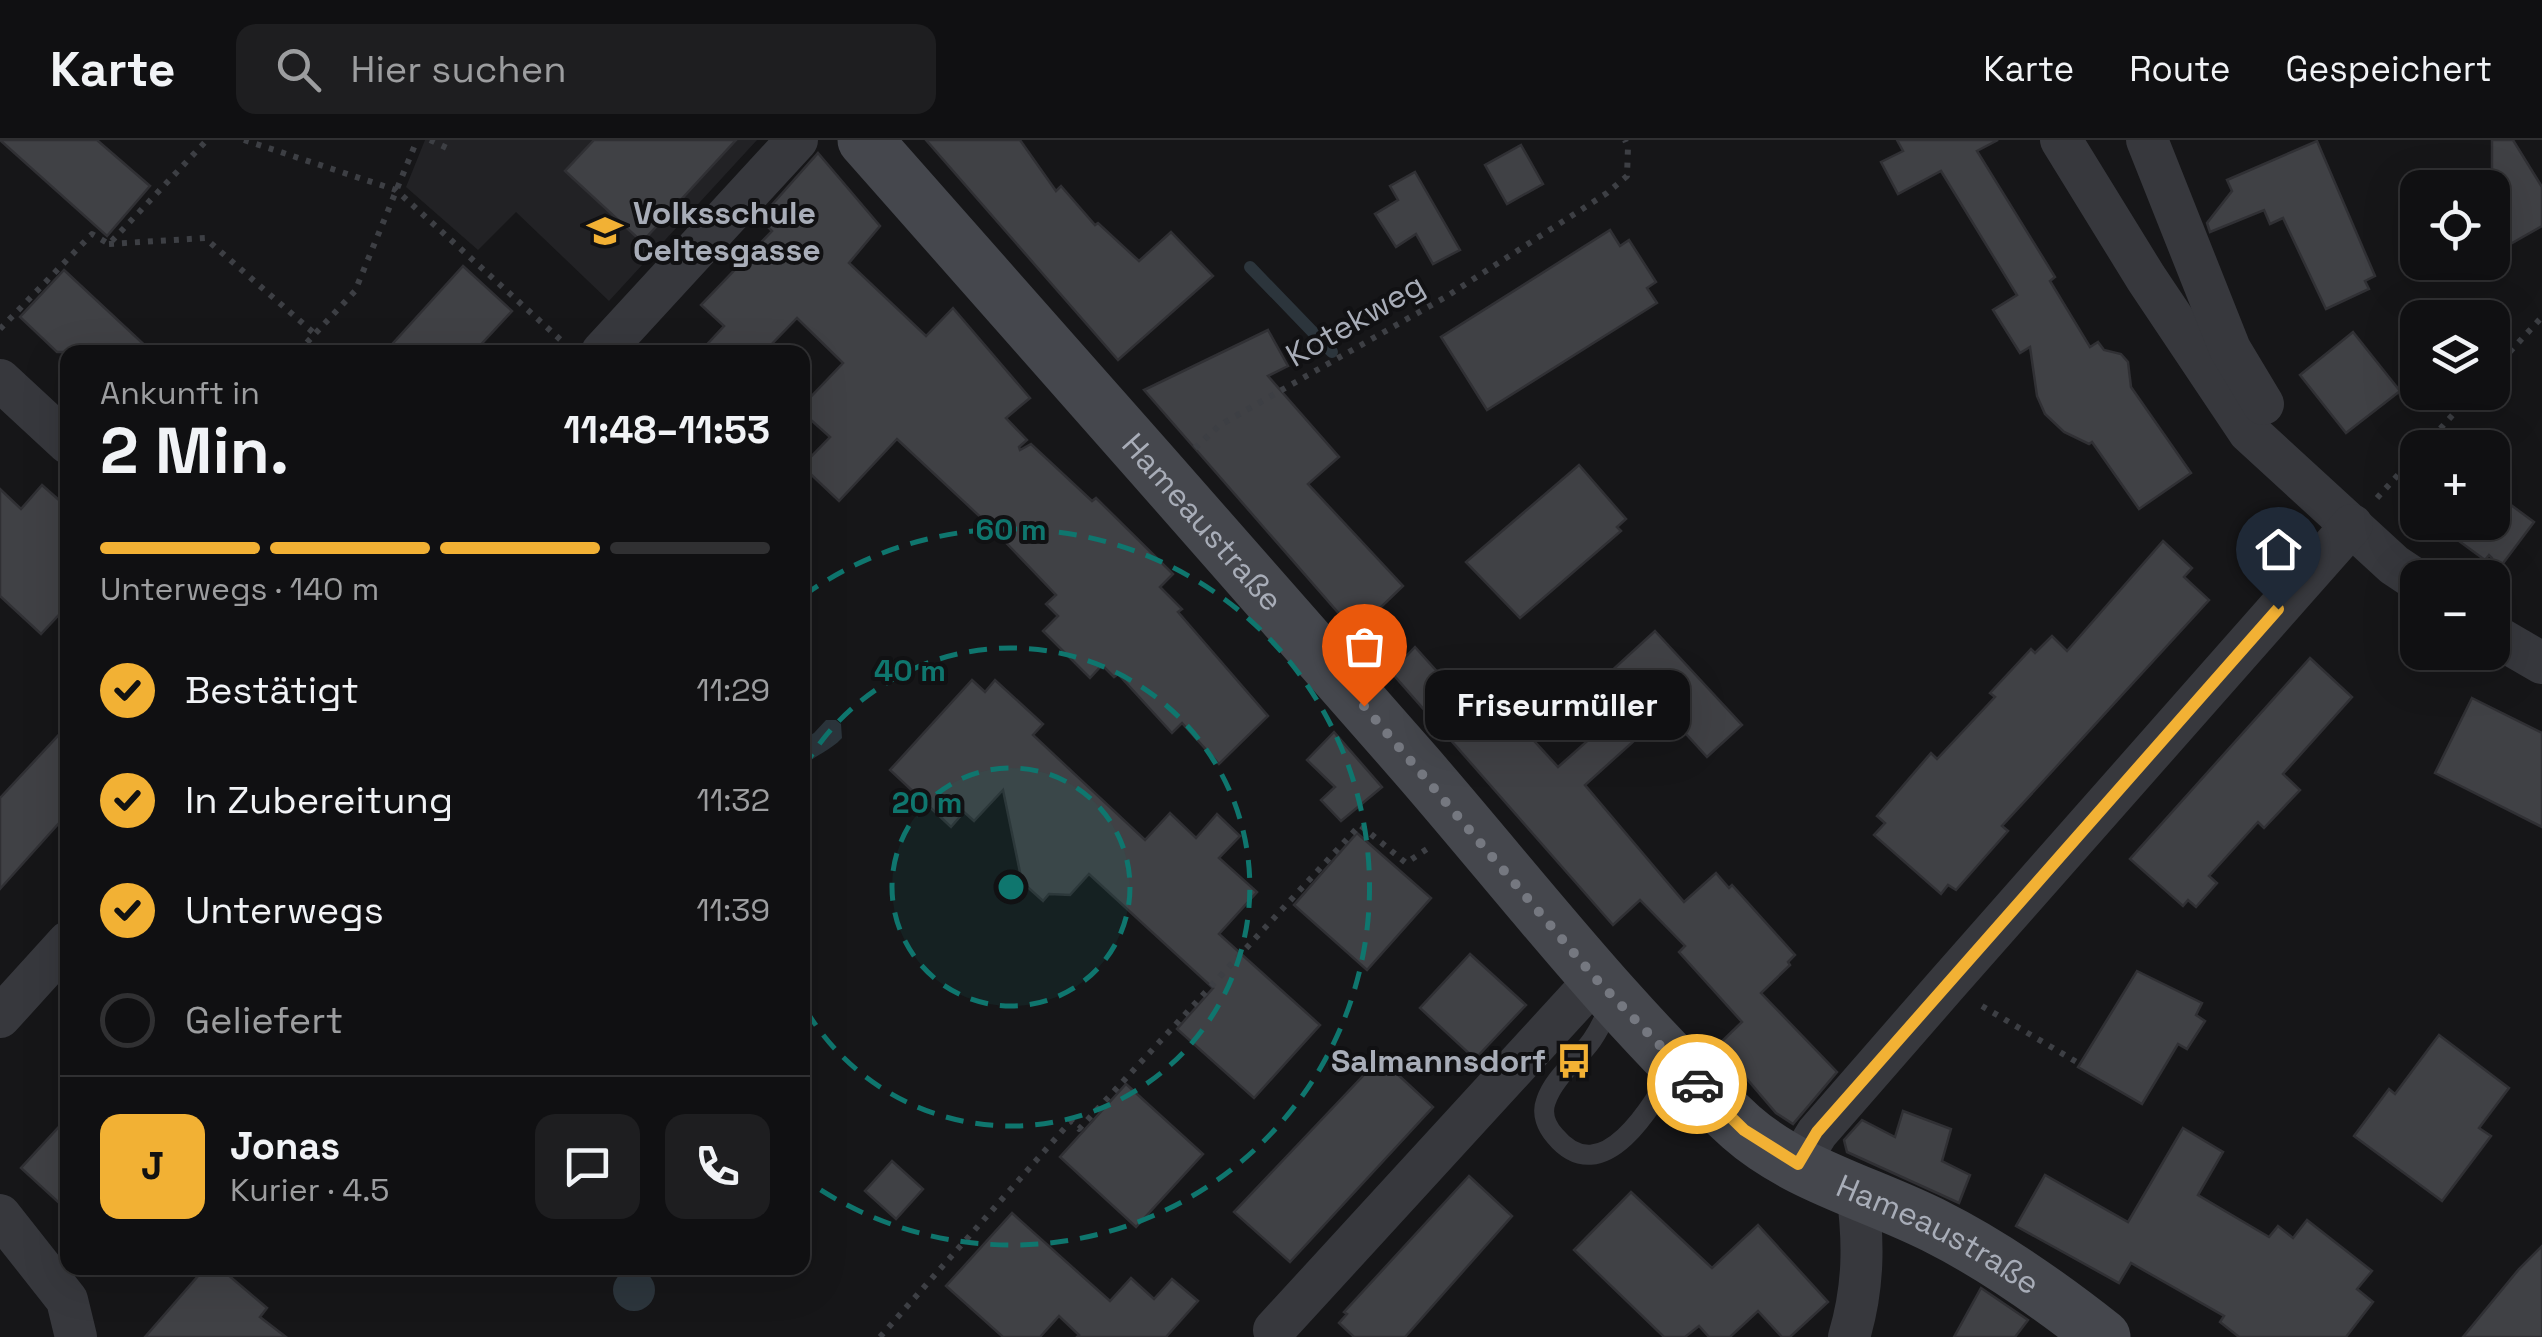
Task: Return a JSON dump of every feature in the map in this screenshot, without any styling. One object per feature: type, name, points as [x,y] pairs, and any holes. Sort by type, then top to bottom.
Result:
[{"type":"main road","name":"Hameaustraße","points":[[865,140],[1161,473],[1604,988],[1744,1130],[1798,1164],[1973,1247],[2103,1337]]},
{"type":"street","points":[[593,345],[797,140]]},
{"type":"street","points":[[2062,140],[2146,278],[2250,432],[2400,569]]},
{"type":"street","points":[[2148,140],[2230,350],[2254,390],[2352,525]]},
{"type":"street","points":[[0,380],[60,436]]},
{"type":"street","points":[[1798,1164],[1817,1132],[2352,525]]},
{"type":"street","points":[[2510,645],[2542,664]]},
{"type":"street","points":[[0,1016],[60,951]]},
{"type":"street","points":[[1274,1330],[1604,988]]},
{"type":"street","points":[[1849,1337],[1859,1303],[1864,1242],[1857,1190]]},
{"type":"street","points":[[0,1215],[66,1300],[76,1337]]},
{"type":"lane","points":[[1604,988],[1592,1041],[1544,1103],[1546,1123],[1557,1139],[1573,1152],[1587,1156],[1602,1152],[1640,1122],[1676,1064]]},
{"type":"path","points":[[108,244],[207,140]]},
{"type":"path","points":[[244,140],[396,190],[580,345]]},
{"type":"path","points":[[305,345],[355,290],[418,140]]},
{"type":"path","points":[[430,140],[449,149]]},
{"type":"path","name":"Kotekweg","points":[[1161,473],[1220,425],[1444,298],[1576,213],[1627,176],[1625,140]]},
{"type":"path","points":[[0,329],[92,234],[108,244],[205,238],[315,334]]},
{"type":"path","points":[[2510,351],[2542,316]]},
{"type":"path","points":[[2439,430],[2457,410]]},
{"type":"path","points":[[2352,525],[2400,473]]},
{"type":"path","points":[[880,1337],[1071,1120],[1079,1128],[1360,825],[1406,863],[1465,823]]},
{"type":"path","points":[[1946,984],[2080,1064]]},
{"type":"shaded area","name":"Volksschule Celtesgasse","points":[[425,140],[757,140],[609,301],[516,212],[478,250],[406,187]]},
{"type":"shaded area","points":[[826,720],[841,724],[842,738],[810,761],[810,735]]},
{"type":"shaded area","points":[[619,1275],[649,1275],[653,1298],[642,1309],[626,1309],[615,1298],[613,1290]]},
{"type":"building","points":[[0,140],[97,140],[150,186],[107,236]]},
{"type":"building","points":[[594,140],[736,140],[642,242],[565,171]]},
{"type":"building","points":[[926,140],[1020,140],[1056,191],[1061,186],[1095,225],[1098,223],[1139,261],[1171,232],[1213,276],[1118,360]]},
{"type":"building","points":[[1897,140],[1998,140],[1977,151],[2055,277],[2050,281],[2090,347],[2098,342],[2104,350],[2121,354],[2128,362],[2131,387],[2191,473],[2139,509],[2092,442],[2064,432],[2045,414],[2037,396],[2030,347],[2020,353],[1993,310],[2017,295],[1941,171],[1898,194],[1881,162],[1903,151]]},
{"type":"building","points":[[2492,140],[2513,140],[2542,187],[2542,226],[2510,244],[2510,170],[2492,170]]},
{"type":"building","points":[[2317,141],[2375,276],[2365,281],[2369,289],[2326,309],[2283,218],[2270,224],[2264,210],[2210,232],[2207,223],[2232,191],[2227,180]]},
{"type":"building","points":[[1521,145],[1543,184],[1507,204],[1485,165]]},
{"type":"building","points":[[818,153],[880,226],[849,263],[926,336],[953,308],[1030,398],[1006,418],[1027,440],[1020,450],[1031,444],[1092,501],[1096,498],[1173,574],[1160,587],[1268,716],[1219,764],[1182,723],[1172,733],[1118,674],[1114,677],[1102,665],[1090,678],[1043,631],[1058,616],[1046,604],[1056,595],[990,526],[897,439],[839,501],[810,474],[810,458],[830,437],[810,419],[810,398],[843,363],[797,318],[771,345],[706,345],[724,326],[701,305],[772,231],[765,224],[775,213],[769,208]]},
{"type":"building","points":[[1415,172],[1460,250],[1433,264],[1416,234],[1396,247],[1375,214],[1398,200],[1390,186]]},
{"type":"building","points":[[1610,230],[1620,246],[1629,240],[1656,282],[1647,288],[1657,303],[1487,410],[1441,337]]},
{"type":"building","points":[[463,266],[512,311],[480,345],[391,345]]},
{"type":"building","points":[[64,270],[144,345],[60,345],[57,352],[20,317]]},
{"type":"building","points":[[1268,330],[1288,366],[1268,376],[1339,457],[1308,484],[1403,586],[1355,632],[1144,390]]},
{"type":"building","points":[[2353,332],[2400,391],[2346,433],[2300,375]]},
{"type":"building","points":[[1579,465],[1626,519],[1617,527],[1621,531],[1520,618],[1466,562]]},
{"type":"building","points":[[42,485],[60,501],[60,614],[41,634],[0,596],[0,489],[21,509]]},
{"type":"building","points":[[2510,504],[2534,522],[2506,560],[2492,560],[2489,555],[2485,560],[2458,540],[2510,540]]},
{"type":"building","points":[[2163,541],[2192,568],[2184,577],[2209,600],[2002,826],[2008,831],[1956,890],[1948,885],[1941,894],[1874,835],[1885,823],[1877,816],[1931,753],[1937,759],[1995,697],[1990,693],[2031,649],[2035,653],[2052,636],[2067,651]]},
{"type":"building","points":[[1655,631],[1742,725],[1707,757],[1666,712],[1585,785],[1684,902],[1716,873],[1729,888],[1732,885],[1795,955],[1761,993],[1837,1072],[1793,1124],[1776,1113],[1718,1045],[1742,1022],[1679,952],[1685,946],[1640,900],[1613,925],[1391,672],[1415,647],[1496,737],[1515,720],[1558,767],[1620,712],[1596,685]]},
{"type":"building","points":[[2310,658],[2352,697],[2283,774],[2300,790],[2264,828],[2258,822],[2209,876],[2217,883],[2196,907],[2188,900],[2183,906],[2130,859]]},
{"type":"building","points":[[972,680],[985,692],[995,680],[1043,724],[1033,735],[1145,840],[1170,813],[1196,838],[1217,814],[1240,836],[1219,858],[1257,892],[1219,934],[1320,1025],[1254,1098],[1177,1029],[1213,988],[1089,874],[1070,895],[1049,894],[1043,901],[1022,882],[1003,790],[974,821],[964,812],[951,827],[890,770]]},
{"type":"building","points":[[2472,698],[2542,733],[2542,827],[2435,773]]},
{"type":"building","points":[[1334,732],[1382,787],[1341,821],[1321,800],[1335,787],[1307,760]]},
{"type":"building","points":[[60,734],[60,822],[0,889],[0,798]]},
{"type":"building","points":[[1357,833],[1431,898],[1367,970],[1294,905]]},
{"type":"building","points":[[1470,954],[1526,1005],[1475,1059],[1420,1008]]},
{"type":"building","points":[[2137,971],[2202,1003],[2196,1015],[2205,1021],[2187,1049],[2178,1044],[2142,1104],[2078,1067]]},
{"type":"building","points":[[2439,1035],[2509,1088],[2479,1128],[2491,1136],[2442,1201],[2354,1136],[2389,1089],[2395,1094]]},
{"type":"building","points":[[1380,1058],[1433,1107],[1290,1262],[1234,1212]]},
{"type":"building","points":[[1126,1084],[1203,1154],[1136,1227],[1060,1157]]},
{"type":"building","points":[[1903,1111],[1951,1129],[1942,1161],[1970,1175],[1959,1203],[1847,1152],[1844,1140],[1862,1120],[1895,1137]]},
{"type":"building","points":[[60,1126],[60,1204],[21,1168]]},
{"type":"building","points":[[2183,1128],[2223,1152],[2198,1195],[2269,1237],[2278,1226],[2293,1238],[2307,1220],[2372,1271],[2357,1289],[2373,1302],[2346,1337],[2239,1337],[2220,1322],[2224,1316],[2131,1263],[2119,1283],[2016,1226],[2045,1175],[2128,1222]]},
{"type":"building","points":[[892,1161],[923,1189],[896,1219],[865,1191]]},
{"type":"building","points":[[1469,1176],[1512,1216],[1405,1337],[1354,1337],[1339,1323],[1347,1314],[1344,1312]]},
{"type":"building","points":[[1631,1192],[1712,1268],[1758,1225],[1828,1302],[1790,1337],[1782,1337],[1758,1311],[1730,1337],[1709,1337],[1699,1326],[1685,1337],[1664,1337],[1574,1250]]},
{"type":"building","points":[[1012,1213],[1110,1301],[1131,1278],[1154,1299],[1172,1279],[1198,1301],[1166,1337],[1077,1337],[1059,1316],[1040,1337],[1003,1337],[946,1286]]},
{"type":"building","points":[[2542,1246],[2542,1337],[2463,1337],[2519,1269]]},
{"type":"building","points":[[199,1275],[228,1275],[267,1308],[260,1317],[286,1337],[145,1337]]},
{"type":"building","points":[[1981,1288],[2028,1320],[2015,1337],[1954,1337]]},
{"type":"waterway","points":[[1250,267],[1332,352]]},
{"type":"way so far","points":[[1364,706],[1596,979],[1697,1084]]},
{"type":"place","name":"Volksschule Celtesgasse","points":[[605,231]]},
{"type":"place","name":"Friseurmüller","points":[[1364,706]]},
{"type":"place","name":"Salmannsdorf","points":[[1574,1061]]},
{"type":"route","points":[[1697,1084],[1744,1130],[1798,1164],[1817,1132],[2278,609]]}]
